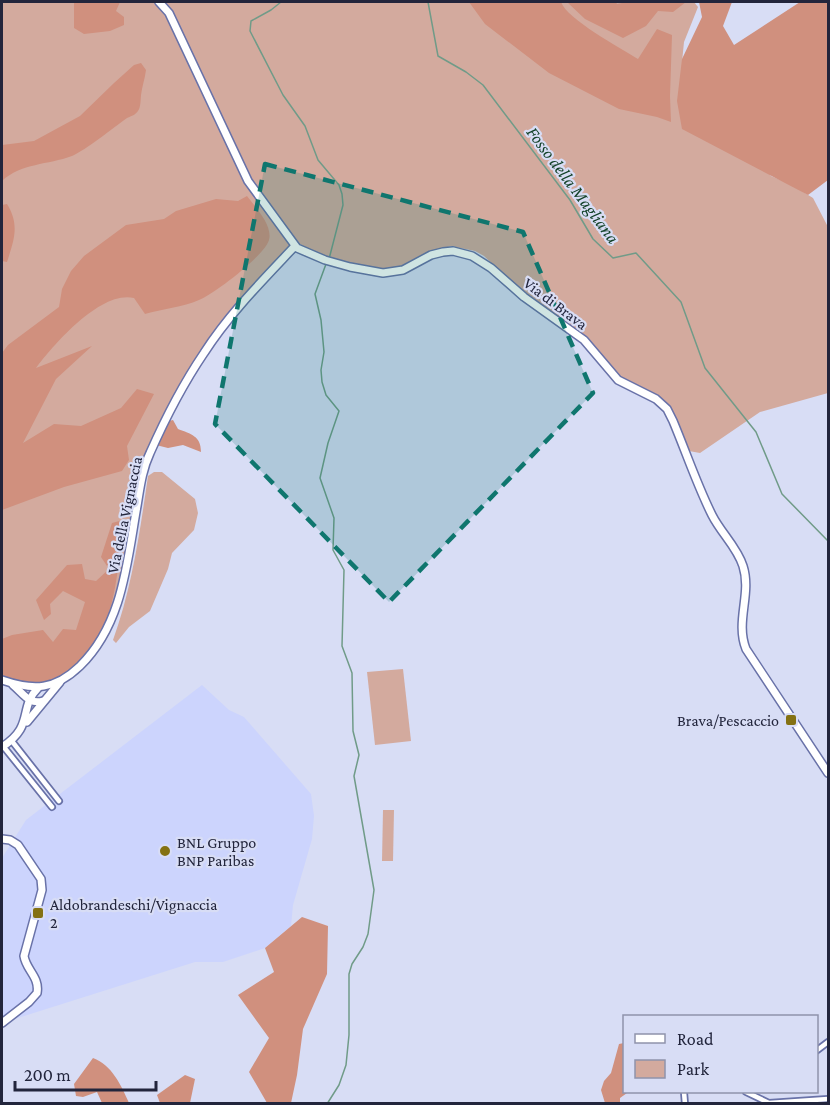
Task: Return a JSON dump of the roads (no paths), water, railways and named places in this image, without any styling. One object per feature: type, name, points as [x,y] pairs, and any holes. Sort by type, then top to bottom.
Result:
[{"type":"street","name":"Via di Brava","points":[[159,2],[169,13],[248,181],[295,246],[328,261],[370,272],[387,273],[403,270],[431,255],[443,252],[453,251],[472,256],[584,340],[618,380],[651,395],[663,404],[673,421],[711,513],[743,565],[746,588],[741,627],[745,647],[828,770]]},
{"type":"street","name":"Via della Vignaccia","points":[[5,682],[38,688],[60,682],[75,671],[95,649],[114,612],[122,589],[145,467],[150,452],[179,396],[213,340],[295,246]]},
{"type":"street","points":[[5,682],[28,700],[36,702],[43,700]]},
{"type":"street","points":[[52,807],[2,746],[11,740],[60,682]]},
{"type":"street","points":[[22,727],[28,700],[38,688],[43,693],[43,700]]},
{"type":"street","points":[[11,740],[59,801]]},
{"type":"street","points":[[2,839],[10,840],[19,846],[39,873],[42,883],[24,956],[37,981],[37,993],[2,1023]]},
{"type":"street","points":[[748,1093],[770,1103],[828,1099]]},
{"type":"waterway","points":[[281,2],[251,21],[250,31],[283,95],[305,126],[318,160],[339,185],[343,205],[329,259]]},
{"type":"waterway","name":"Fosso della Magliana","points":[[428,2],[438,56],[483,85],[570,200],[593,239],[613,258],[636,253],[681,302],[705,368],[756,432],[782,494],[828,541]]},
{"type":"waterway","points":[[326,264],[315,294],[321,320],[324,352],[322,382],[326,395],[339,411],[328,443],[320,478],[334,518],[333,550],[344,570],[342,646],[352,673],[353,731],[359,755],[354,776],[374,890],[368,934],[349,974],[349,1035],[346,1065],[339,1085],[327,1104]]},
{"type":"place","name":"Brava/Pescaccio","points":[[791,720]]},
{"type":"place","name":"BNL Gruppo BNP Paribas","points":[[165,851]]},
{"type":"place","name":"Aldobrandeschi/Vignaccia 2","points":[[38,913]]}]
